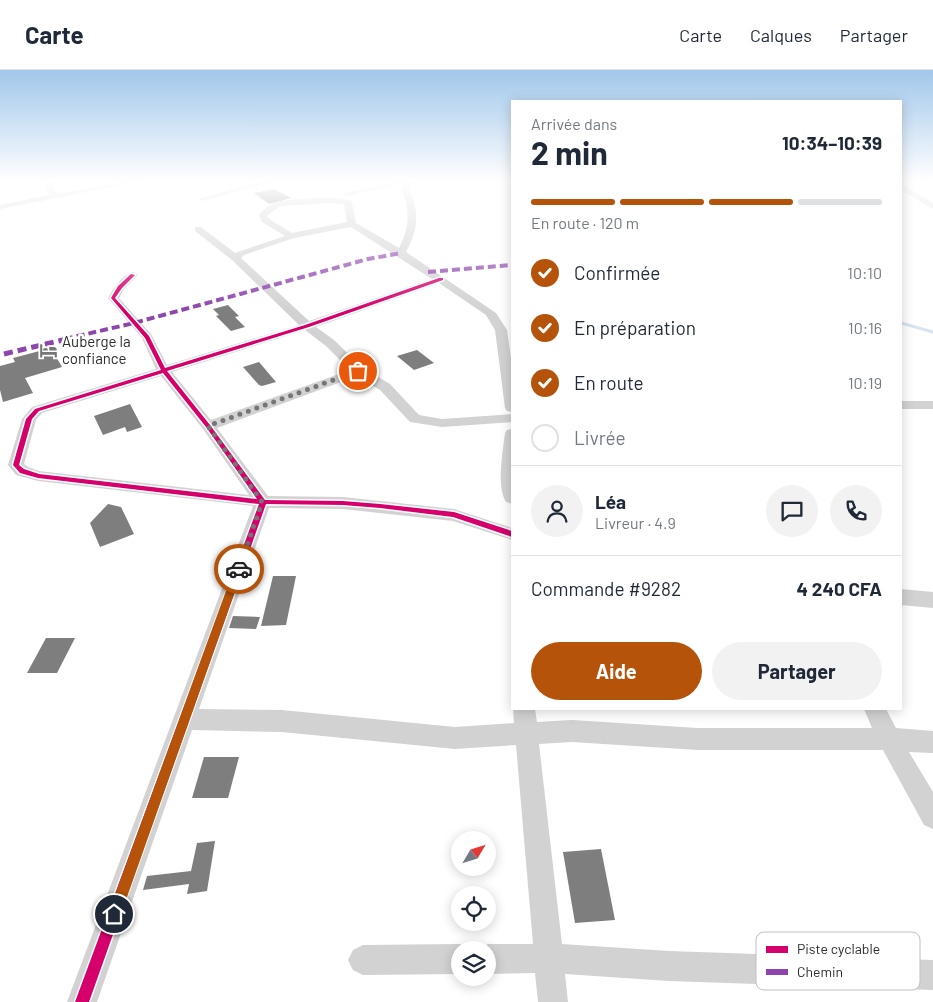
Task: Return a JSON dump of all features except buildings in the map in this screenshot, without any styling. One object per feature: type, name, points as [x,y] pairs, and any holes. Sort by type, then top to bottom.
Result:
[{"type":"street","points":[[270,223],[291,236]]},
{"type":"street","points":[[401,253],[414,223]]},
{"type":"street","points":[[235,258],[240,253],[284,240],[291,236],[352,224],[401,253],[490,313],[501,330],[511,401]]},
{"type":"street","points":[[198,229],[235,258],[307,326],[330,343],[358,371],[384,387],[415,419],[442,423],[511,418]]},
{"type":"street","points":[[133,275],[120,286],[113,298],[146,337],[164,371],[208,426],[262,502]]},
{"type":"street","points":[[441,280],[307,326],[37,410],[29,419],[16,466],[22,471],[38,476],[262,502],[343,503],[454,515],[511,534]]},
{"type":"street","points":[[208,426],[358,371]]},
{"type":"street","points":[[902,405],[933,405]]},
{"type":"street","points":[[511,446],[509,472],[511,489]]},
{"type":"street","points":[[82,1002],[262,502]]},
{"type":"street","points":[[902,597],[933,600]]},
{"type":"street","points":[[524,710],[553,1002]]},
{"type":"street","points":[[876,710],[889,739],[933,816]]},
{"type":"street","points":[[185,719],[282,721],[455,738],[572,731],[698,740],[823,738],[933,742]]},
{"type":"street","points":[[496,959],[549,958],[669,966],[756,969]]},
{"type":"street","points":[[363,960],[451,959]]},
{"type":"street","points":[[920,975],[933,975]]},
{"type":"waterway","points":[[902,323],[933,332]]},
{"type":"marked path","points":[[4,354],[134,323],[368,259],[401,253]]},
{"type":"marked path","points":[[428,272],[511,265]]},
{"type":"cycle path","points":[[82,1002],[263,502],[208,426],[164,371],[147,337],[113,298],[120,287],[133,275]]},
{"type":"cycle path","points":[[441,279],[307,326],[37,410],[29,419],[16,465],[22,471],[38,476],[263,502],[343,503],[454,515],[511,534]]},
{"type":"way so far","points":[[239,569],[262,502],[208,426],[358,371]]},
{"type":"place","name":"Auberge la confiance","points":[[48,350]]},
{"type":"route","points":[[114,914],[239,569]]}]
